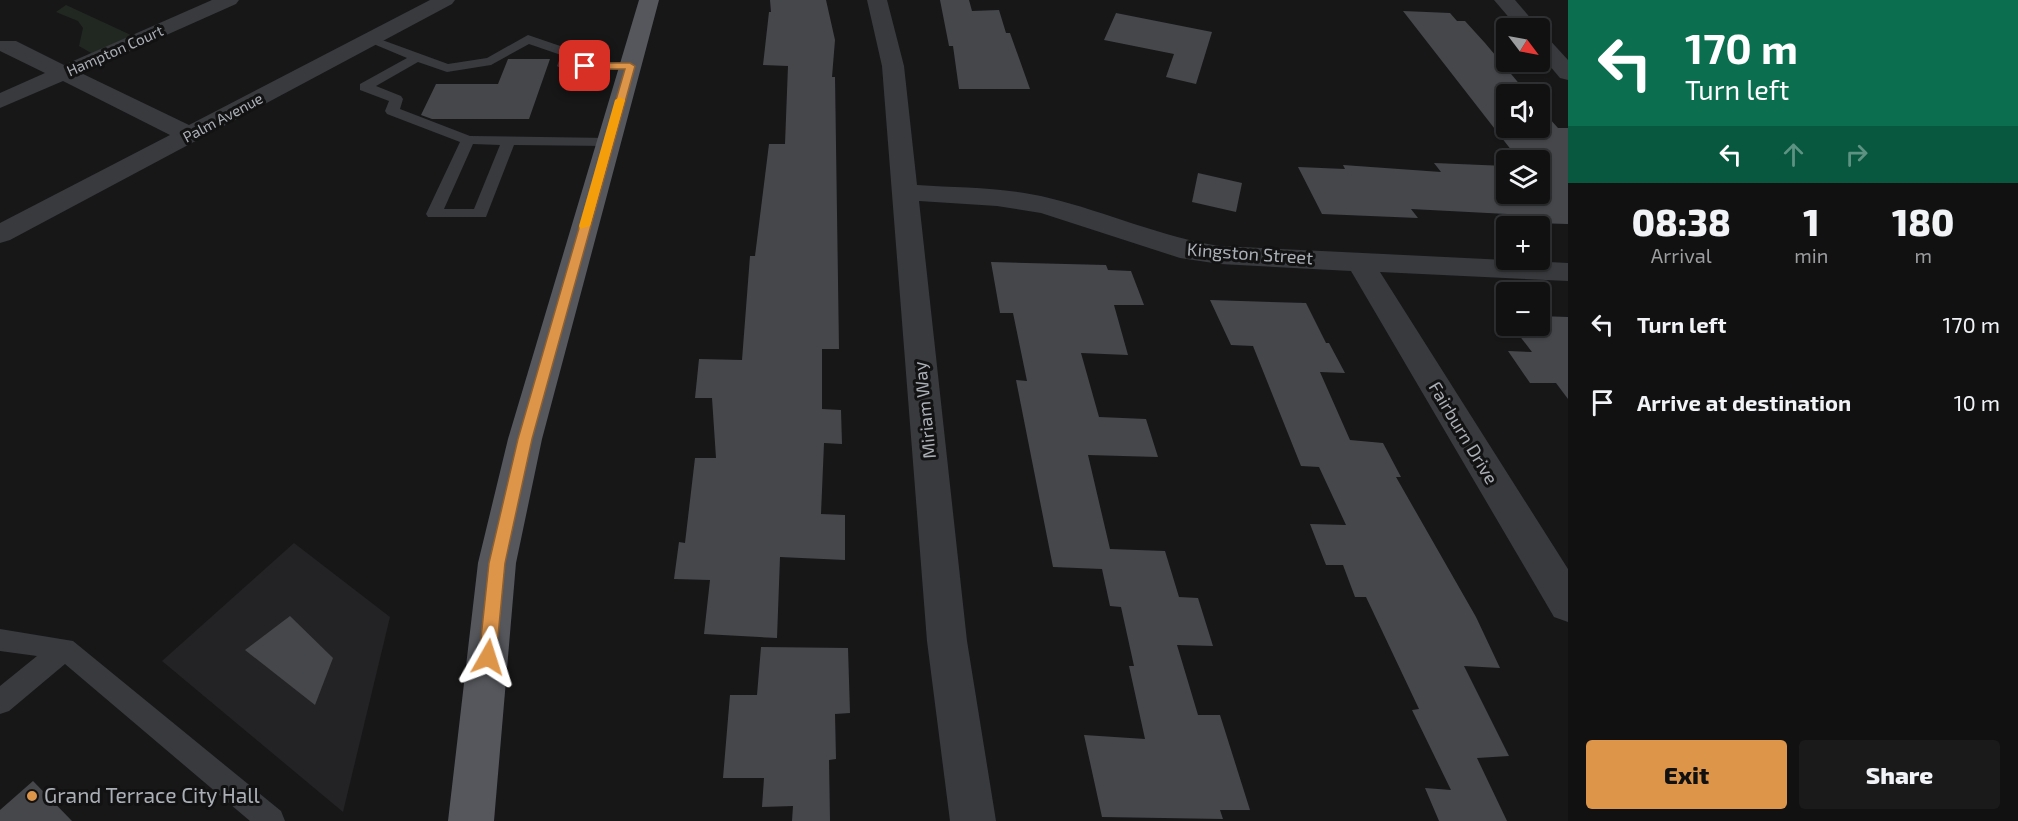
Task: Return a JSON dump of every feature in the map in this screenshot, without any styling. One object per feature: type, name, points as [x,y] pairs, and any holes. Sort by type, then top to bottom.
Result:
[{"type":"main road","points":[[471,821],[497,563],[525,439],[649,0]]},
{"type":"street","name":"Hampton Court","points":[[0,101],[229,0]]},
{"type":"street","name":"Palm Avenue","points":[[0,234],[445,0]]},
{"type":"street","name":"Miriam Way","points":[[877,0],[893,66],[947,641],[973,821]]},
{"type":"street","points":[[1504,0],[1520,18]]},
{"type":"street","points":[[8,46],[190,135]]},
{"type":"street","points":[[1550,53],[1568,73]]},
{"type":"street","name":"Kingston Street","points":[[904,192],[997,198],[1045,205],[1180,249],[1220,255],[1568,272]]},
{"type":"street","name":"Fairburn Drive","points":[[1359,261],[1568,604]]},
{"type":"lane","points":[[370,40],[447,68],[491,61],[528,39],[568,53],[563,66],[630,66]]},
{"type":"lane","points":[[418,57],[365,87],[396,99],[392,111],[468,140],[609,142]]},
{"type":"lane","points":[[468,140],[434,214],[480,214],[509,139]]},
{"type":"lane","points":[[0,640],[65,649],[271,821]]},
{"type":"lane","points":[[0,702],[65,649]]},
{"type":"shaded area","points":[[66,5],[133,36],[93,54],[79,46],[83,28],[78,21],[56,12]]},
{"type":"shaded area","points":[[294,543],[390,617],[343,812],[162,661]]},
{"type":"building","points":[[770,0],[826,0],[835,40],[832,77],[835,77],[839,349],[822,349],[822,409],[841,410],[842,444],[824,443],[821,514],[845,515],[845,560],[780,557],[777,638],[704,634],[710,580],[674,579],[679,542],[685,543],[695,458],[716,458],[712,398],[695,398],[699,359],[742,360],[750,256],[755,256],[769,144],[785,144],[788,66],[763,65],[769,12],[771,12]]},
{"type":"building","points":[[940,0],[969,0],[972,11],[999,10],[1006,33],[1010,33],[1030,89],[959,89],[953,46],[949,46]]},
{"type":"building","points":[[1403,11],[1450,13],[1457,21],[1465,21],[1496,56],[1496,72],[1509,72],[1520,84],[1496,84],[1496,130]]},
{"type":"building","points":[[1116,13],[1212,32],[1196,84],[1166,77],[1174,54],[1104,40]]},
{"type":"building","points":[[508,59],[550,59],[529,119],[432,119],[421,115],[436,84],[498,84]]},
{"type":"building","points":[[1550,119],[1558,128],[1568,128],[1568,224],[1550,223],[1550,216],[1411,209],[1418,218],[1322,214],[1298,167],[1345,169],[1343,165],[1441,172],[1434,163],[1496,166],[1496,204],[1550,204],[1550,150],[1511,150],[1502,138],[1550,138]]},
{"type":"building","points":[[1198,173],[1242,183],[1236,212],[1192,202]]},
{"type":"building","points":[[991,262],[1106,265],[1108,270],[1131,271],[1144,305],[1114,305],[1128,355],[1081,353],[1099,417],[1146,419],[1158,457],[1088,455],[1110,549],[1165,551],[1179,597],[1198,598],[1213,646],[1177,645],[1198,715],[1220,715],[1250,810],[1220,810],[1223,819],[1102,817],[1084,735],[1145,739],[1129,666],[1134,666],[1121,607],[1110,606],[1102,569],[1053,567],[1016,380],[1027,381],[1013,313],[1000,313]]},
{"type":"building","points":[[1210,300],[1306,303],[1326,343],[1329,343],[1345,373],[1320,372],[1350,440],[1383,443],[1401,477],[1396,477],[1476,617],[1500,668],[1464,666],[1509,756],[1477,758],[1507,821],[1439,821],[1425,788],[1451,790],[1412,710],[1419,709],[1366,597],[1355,597],[1343,565],[1326,565],[1310,524],[1346,525],[1319,467],[1301,466],[1253,346],[1231,345]]},
{"type":"building","points":[[1550,316],[1568,317],[1568,399],[1556,383],[1530,383],[1508,351],[1532,352],[1520,336],[1550,336]]},
{"type":"building","points":[[290,616],[333,658],[315,705],[245,650]]},
{"type":"building","points":[[761,647],[848,648],[850,713],[835,714],[836,759],[829,760],[830,821],[792,821],[793,806],[762,807],[764,778],[723,778],[730,695],[757,695]]},
{"type":"building","name":"Grand Terrace City Hall","points":[[33,781],[72,821],[0,821],[0,810]]},
{"type":"slow traffic","points":[[584,226],[620,100]]},
{"type":"place","name":"Grand Terrace City Hall","points":[[32,796]]},
{"type":"route","points":[[488,657],[497,563],[525,439],[630,66],[585,66]]}]
